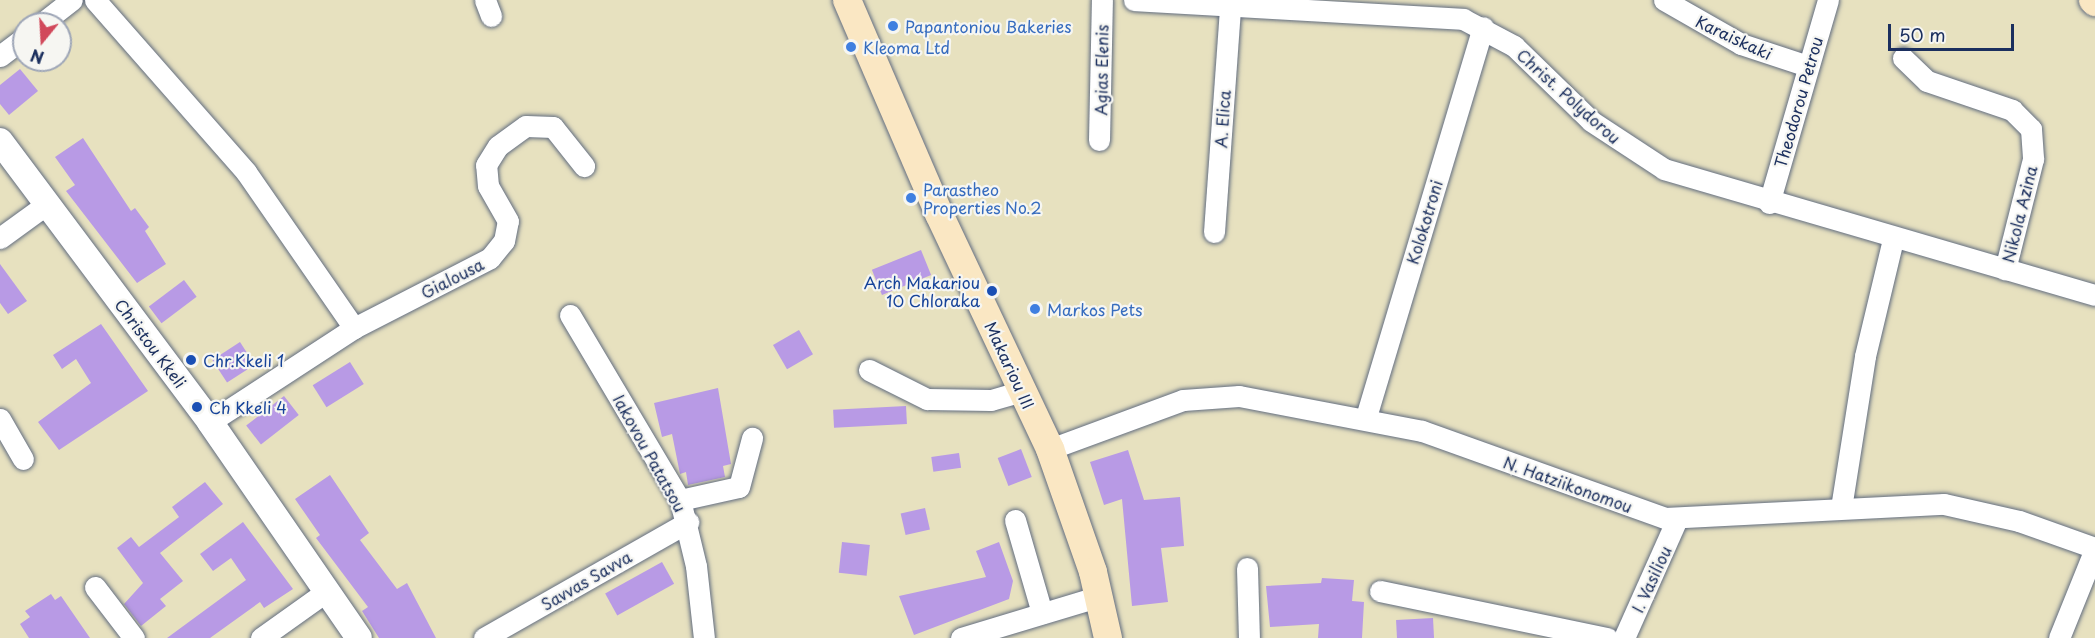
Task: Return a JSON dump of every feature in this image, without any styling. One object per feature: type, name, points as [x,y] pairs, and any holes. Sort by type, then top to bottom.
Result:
[{"type":"main road","name":"Makariou III","points":[[848,0],[1050,449],[1100,596],[1108,638]]},
{"type":"street","points":[[56,12],[72,0]]},
{"type":"street","points":[[95,0],[246,172],[354,328]]},
{"type":"street","name":"Agias Elenis","points":[[1099,140],[1102,0]]},
{"type":"street","name":"Christ. Polydorou","points":[[1134,0],[1230,7],[1320,5],[1446,15],[1483,27],[1514,46],[1634,154],[1697,182],[2095,295]]},
{"type":"street","name":"Karaiskaki","points":[[1664,0],[1742,44],[1808,66]]},
{"type":"street","name":"Theodorou Petrou","points":[[1769,203],[1828,0]]},
{"type":"street","name":"A. Elica","points":[[1214,232],[1230,7]]},
{"type":"street","name":"Kolokotroni","points":[[1366,417],[1483,27]]},
{"type":"street","name":"Nikola Azina","points":[[1903,58],[1927,81],[2012,110],[2031,129],[2033,159],[2005,270]]},
{"type":"street","name":"Gialousa","points":[[210,422],[354,328],[499,249],[508,220],[486,176],[498,146],[526,126],[542,124],[562,133],[584,166]]},
{"type":"street","name":"Christou Kkeli","points":[[0,141],[210,422],[359,638]]},
{"type":"street","points":[[0,238],[46,204]]},
{"type":"street","points":[[1841,508],[1865,356],[1893,239]]},
{"type":"street","name":"Iakovou Patatsou","points":[[570,315],[680,500],[688,522],[704,638]]},
{"type":"street","points":[[869,370],[927,399],[991,400],[1023,391]]},
{"type":"street","name":"N. Hatziikonomou","points":[[1050,449],[1202,396],[1239,396],[1366,417],[1422,430],[1677,519],[1841,508],[1958,506],[2095,548]]},
{"type":"street","points":[[0,419],[23,459]]},
{"type":"street","points":[[680,500],[739,487],[752,438]]},
{"type":"street","name":"I. Vasiliou","points":[[1624,638],[1677,519]]},
{"type":"street","points":[[1015,520],[1041,613]]},
{"type":"street","name":"Savvas Savva","points":[[484,638],[688,522]]},
{"type":"street","points":[[2060,638],[2095,548]]},
{"type":"street","points":[[1247,568],[1249,638]]},
{"type":"street","points":[[95,587],[134,638]]},
{"type":"street","points":[[261,638],[327,591]]},
{"type":"street","points":[[1380,591],[1607,638]]},
{"type":"street","points":[[961,638],[1100,596]]},
{"type":"building","points":[[16,72],[22,72],[38,91],[9,115],[0,104],[0,85]]},
{"type":"building","points":[[83,138],[131,211],[135,208],[149,227],[145,231],[166,264],[137,283],[66,191],[75,185],[55,157]]},
{"type":"building","points":[[921,250],[931,275],[882,295],[872,270]]},
{"type":"building","points":[[0,264],[27,301],[8,314],[0,303]]},
{"type":"building","points":[[184,280],[197,297],[161,323],[149,306]]},
{"type":"building","points":[[101,324],[148,391],[59,450],[38,422],[91,383],[76,359],[62,369],[53,355]]},
{"type":"building","points":[[799,330],[813,354],[787,369],[773,345]]},
{"type":"building","points":[[240,342],[255,365],[227,383],[212,360]]},
{"type":"building","points":[[350,362],[364,384],[326,407],[313,385]]},
{"type":"building","points":[[718,388],[731,464],[723,466],[725,477],[688,485],[686,472],[680,474],[672,434],[662,437],[654,403]]},
{"type":"building","points":[[284,396],[299,415],[261,444],[246,426]]},
{"type":"building","points":[[906,406],[907,424],[834,428],[833,410]]},
{"type":"building","points":[[1021,449],[1032,477],[1008,486],[998,458]]},
{"type":"building","points":[[1128,450],[1144,500],[1180,497],[1184,546],[1161,548],[1168,602],[1132,606],[1122,499],[1104,505],[1090,462]]},
{"type":"building","points":[[959,453],[961,468],[933,472],[931,457]]},
{"type":"building","points":[[330,475],[369,533],[360,540],[397,589],[407,583],[436,638],[379,638],[362,611],[368,607],[316,538],[320,535],[295,499]]},
{"type":"building","points":[[205,482],[223,504],[160,553],[183,581],[160,599],[166,606],[141,626],[124,604],[143,583],[117,548],[131,537],[139,547],[179,517],[172,507]]},
{"type":"building","points":[[925,508],[930,529],[906,535],[901,514]]},
{"type":"building","points":[[243,522],[293,589],[264,608],[260,602],[210,638],[167,638],[246,580],[231,558],[213,571],[200,554]]},
{"type":"building","points":[[842,542],[870,545],[867,576],[839,573]]},
{"type":"building","points":[[999,542],[1013,581],[1009,599],[914,635],[899,596],[986,577],[976,551]]},
{"type":"building","points":[[662,562],[674,584],[617,615],[605,594]]},
{"type":"building","points":[[1322,578],[1354,580],[1352,601],[1364,602],[1362,638],[1318,638],[1319,624],[1270,627],[1266,586],[1321,583]]},
{"type":"building","points":[[51,594],[55,600],[61,596],[90,638],[29,638],[20,624],[30,617],[25,611]]},
{"type":"building","points":[[1433,618],[1434,638],[1397,638],[1396,620]]},
{"type":"place","name":"Papantoniou Bakeries","points":[[893,26]]},
{"type":"place","name":"Kleoma Ltd","points":[[851,47]]},
{"type":"place","name":"Parastheo Properties No.2","points":[[911,198]]},
{"type":"place","name":"Arch Makariou 10 Chloraka","points":[[992,291]]},
{"type":"place","name":"Markos Pets","points":[[1035,309]]},
{"type":"place","name":"Chr.Kkeli 1","points":[[191,360]]},
{"type":"place","name":"Ch Kkeli 4","points":[[197,407]]}]
